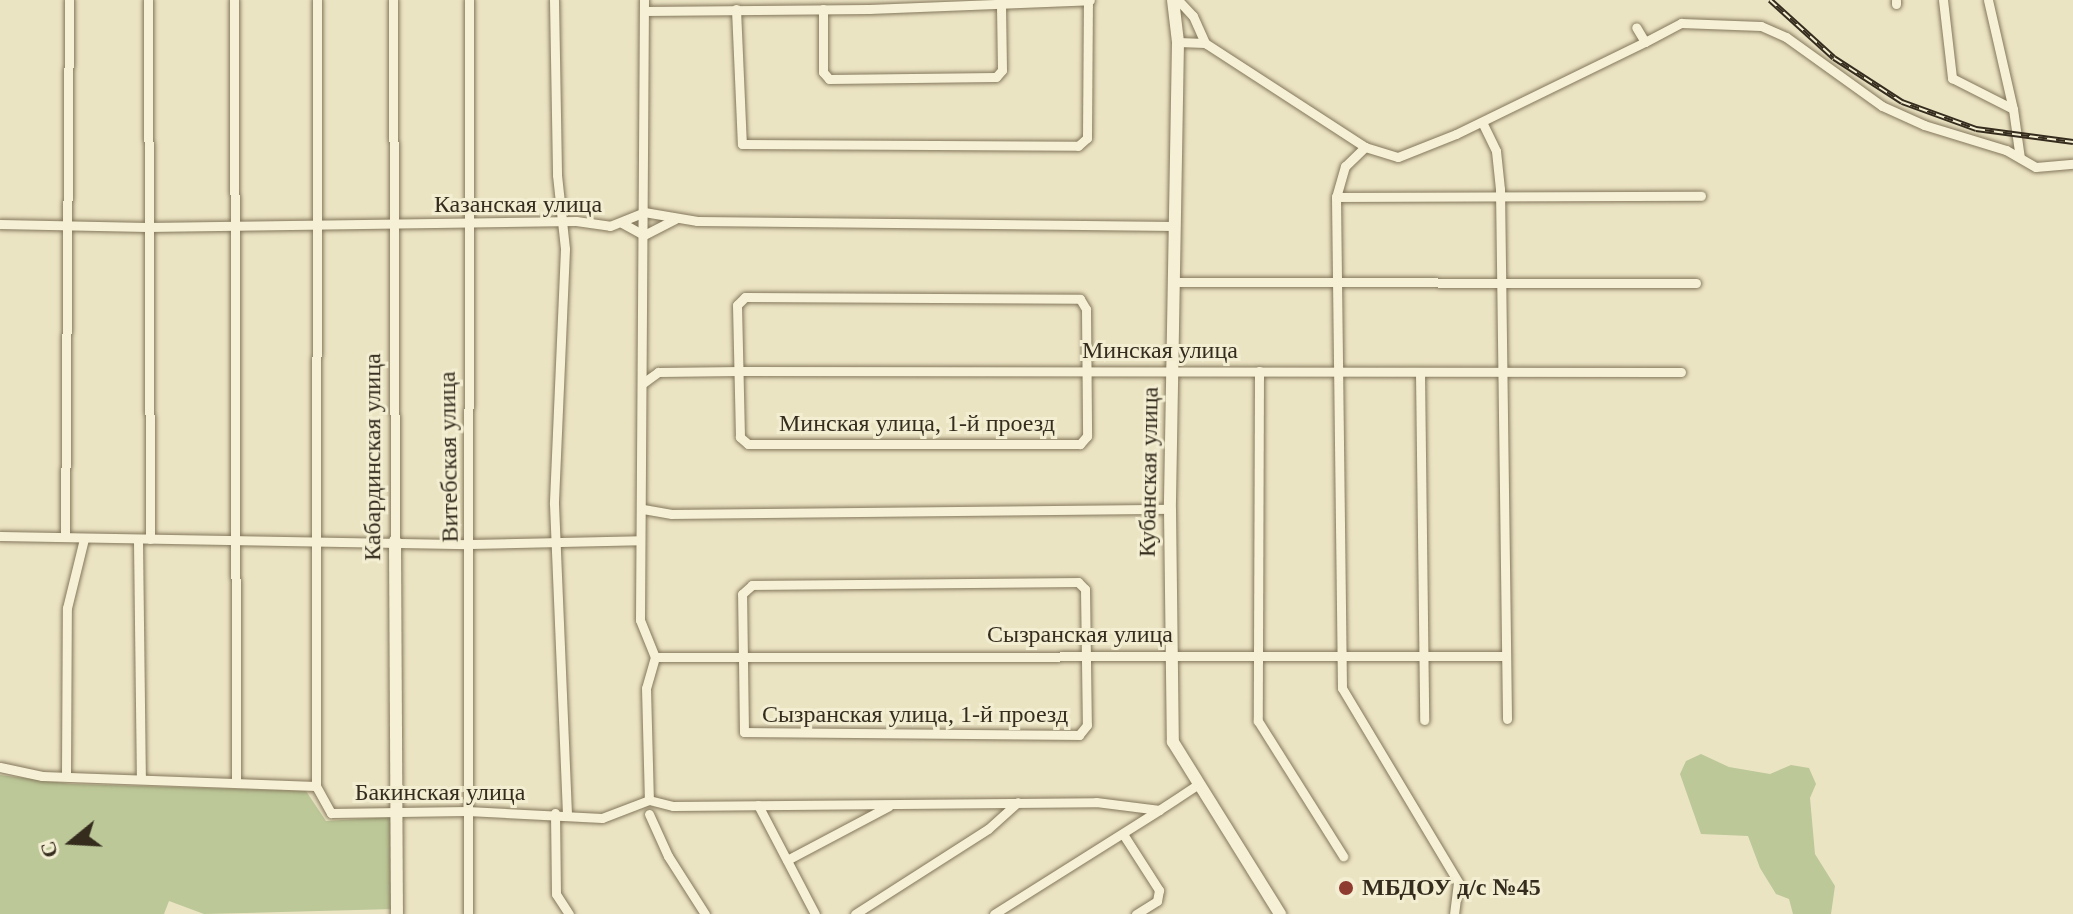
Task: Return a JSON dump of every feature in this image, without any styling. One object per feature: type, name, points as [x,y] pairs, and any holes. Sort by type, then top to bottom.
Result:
[{"type":"street","points":[[65,536],[69,0]]},
{"type":"street","points":[[148,0],[150,539]]},
{"type":"street","points":[[234,0],[232,541],[236,783]]},
{"type":"street","points":[[0,767],[66,776],[316,786],[320,538],[317,0]]},
{"type":"street","name":"Кабардинская улица","points":[[393,0],[397,914]]},
{"type":"street","name":"Витебская улица","points":[[468,914],[469,0]]},
{"type":"street","points":[[554,0],[557,175],[564,224],[554,504],[558,542],[567,814]]},
{"type":"street","points":[[1175,0],[1193,16],[1205,43]]},
{"type":"street","name":"Кубанская улица","points":[[1175,0],[1178,42],[1170,509],[1173,742],[1280,914]]},
{"type":"street","points":[[1943,0],[1952,78],[2013,109]]},
{"type":"street","points":[[1988,0],[2013,109],[2020,158]]},
{"type":"street","points":[[736,9],[742,144],[1078,146],[1087,138],[1089,1],[1001,6],[868,5],[823,9],[644,5],[640,620],[655,657],[646,688],[649,800],[673,806],[1096,802],[1159,810]]},
{"type":"street","points":[[823,9],[823,72],[829,79],[996,77],[1002,70],[1001,6]]},
{"type":"street","points":[[1178,42],[1205,43],[1365,147],[1398,157],[1482,122],[1681,23],[1761,26],[1786,37],[1882,106],[2020,158],[2036,167],[2073,164]]},
{"type":"street","points":[[1636,27],[1645,42]]},
{"type":"street","points":[[1482,122],[1496,151],[1500,194],[1507,719]]},
{"type":"street","points":[[1365,147],[1345,166],[1336,197],[1340,283],[1342,688],[1458,882],[1454,914]]},
{"type":"street","points":[[1336,197],[1500,194],[1701,196]]},
{"type":"street","points":[[644,212],[675,219],[1175,226]]},
{"type":"street","name":"Казанская улица","points":[[0,224],[147,227],[622,223],[644,212]]},
{"type":"street","points":[[644,235],[675,219]]},
{"type":"street","points":[[622,223],[644,235]]},
{"type":"street","points":[[1174,282],[1696,283]]},
{"type":"street","name":"Минская улица, 1-й проезд","points":[[745,297],[1080,299],[1086,309],[1087,436],[1080,444],[748,444],[740,437],[740,371],[737,305],[745,297]]},
{"type":"street","name":"Минская улица","points":[[643,383],[658,372],[740,371],[1420,372],[1500,369],[1681,372]]},
{"type":"street","points":[[1259,371],[1258,721],[1343,856]]},
{"type":"street","points":[[1420,372],[1424,720]]},
{"type":"street","points":[[643,509],[672,514],[1170,509]]},
{"type":"street","points":[[0,536],[138,541],[320,538],[470,544],[640,540]]},
{"type":"street","points":[[66,776],[67,608],[84,539]]},
{"type":"street","points":[[138,541],[141,779]]},
{"type":"street","name":"Сызранская улица, 1-й проезд","points":[[1078,582],[1085,589],[1087,725],[1079,735],[750,735],[742,726],[741,657],[742,594],[752,585],[1078,582]]},
{"type":"street","name":"Сызранская улица","points":[[655,657],[1505,656]]},
{"type":"street","points":[[994,914],[1197,785]]},
{"type":"street","name":"Бакинская улица","points":[[316,786],[331,813],[467,811],[555,813],[602,818],[649,800]]},
{"type":"street","points":[[855,914],[988,829],[1018,802]]},
{"type":"street","points":[[639,805],[649,814],[668,856],[705,914]]},
{"type":"street","points":[[758,805],[815,914]]},
{"type":"street","points":[[787,860],[893,805]]},
{"type":"street","points":[[649,814],[673,806]]},
{"type":"street","points":[[555,813],[556,894],[569,914]]},
{"type":"street","points":[[1123,834],[1159,890],[1157,901],[1136,914]]},
{"type":"green space","points":[[1701,754],[1729,767],[1770,774],[1791,765],[1809,768],[1816,784],[1810,798],[1815,854],[1835,886],[1831,914],[1793,914],[1789,899],[1776,894],[1760,868],[1748,836],[1701,834],[1680,774],[1686,761]]},
{"type":"green space","points":[[0,775],[72,784],[306,791],[326,821],[391,817],[394,909],[204,914],[169,901],[164,914],[0,914]]},
{"type":"railway","points":[[1770,0],[1834,58],[1902,102],[1976,129],[2073,142]]},
{"type":"place","name":"МБДОУ д/с №45","points":[[1346,888]]}]
